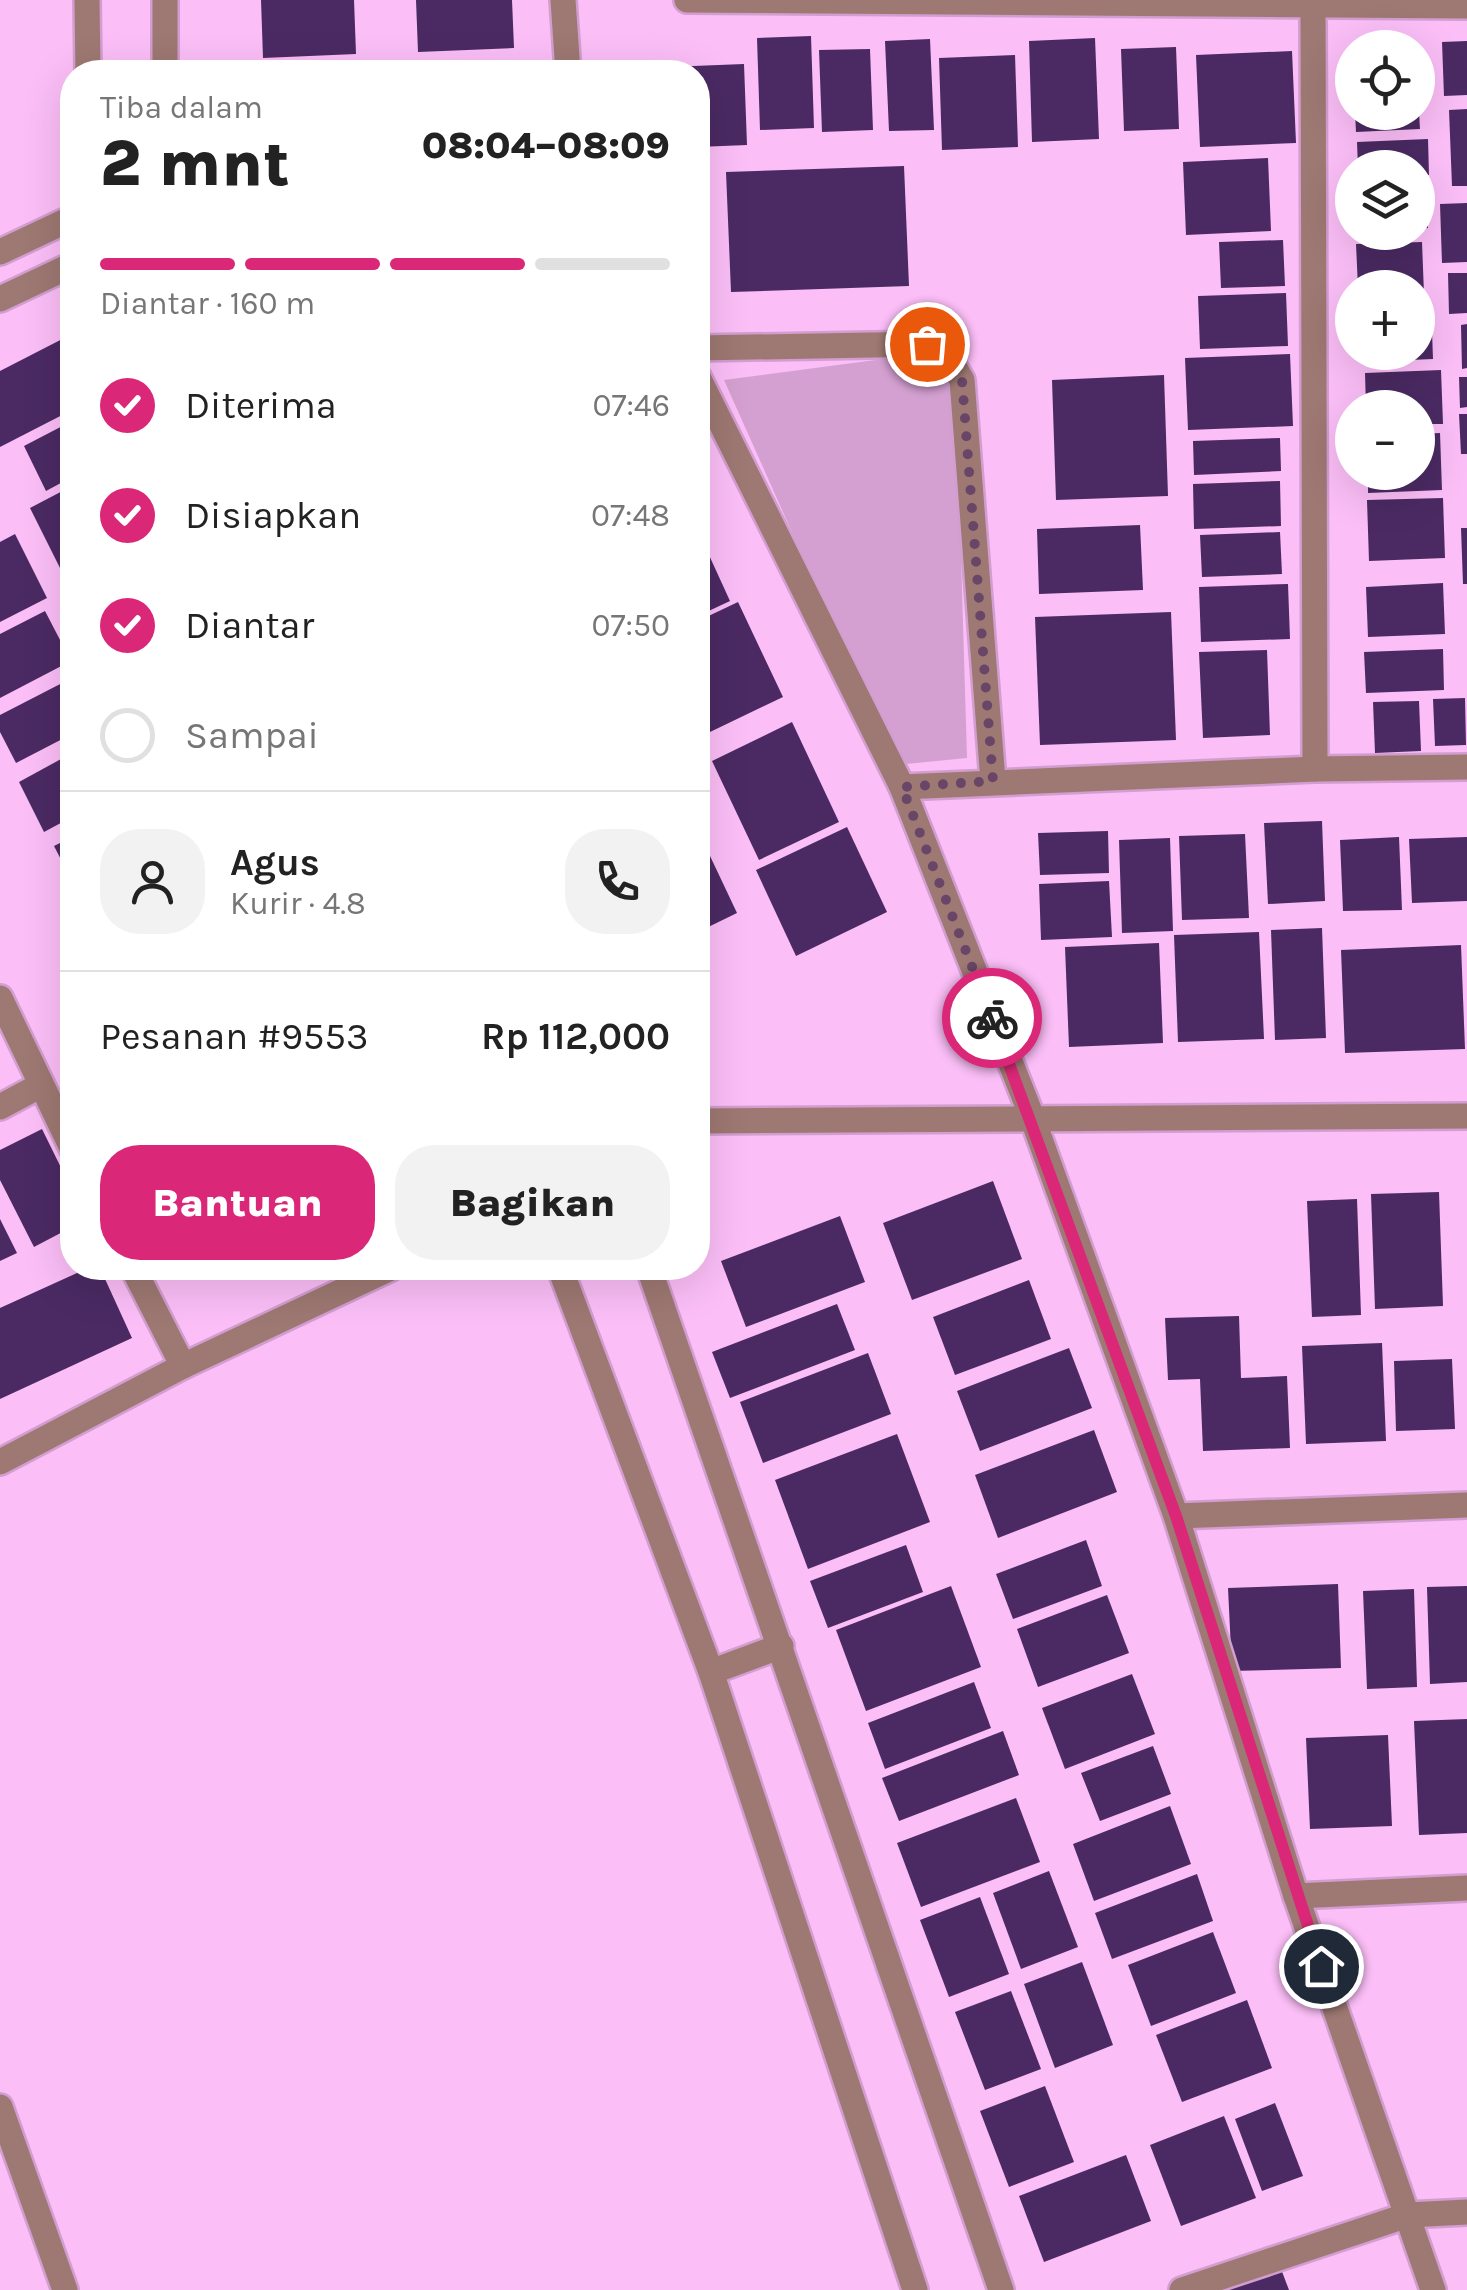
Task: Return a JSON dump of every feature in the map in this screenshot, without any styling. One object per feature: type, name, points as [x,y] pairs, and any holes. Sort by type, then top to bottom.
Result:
[{"type":"street","points":[[87,0],[88,60]]},
{"type":"street","points":[[164,60],[165,0]]},
{"type":"street","points":[[563,0],[567,60]]},
{"type":"street","points":[[687,0],[1467,6]]},
{"type":"street","points":[[1313,5],[1315,769]]},
{"type":"street","points":[[0,252],[60,224]]},
{"type":"street","points":[[0,299],[60,271]]},
{"type":"street","points":[[710,348],[927,344],[948,357],[962,380],[993,781]]},
{"type":"street","points":[[710,401],[902,787],[1032,1117],[1176,1516],[1296,1896],[1433,2290]]},
{"type":"street","points":[[902,787],[1315,769],[1467,767]]},
{"type":"street","points":[[0,998],[60,1124]]},
{"type":"street","points":[[0,1107],[41,1086]]},
{"type":"street","points":[[710,1121],[1467,1116]]},
{"type":"street","points":[[139,1280],[183,1366]]},
{"type":"street","points":[[0,1462],[183,1366],[366,1280]]},
{"type":"street","points":[[564,1280],[710,1672],[915,2290]]},
{"type":"street","points":[[653,1280],[1000,2290]]},
{"type":"street","points":[[1176,1516],[1467,1505]]},
{"type":"street","points":[[710,1672],[782,1646]]},
{"type":"street","points":[[1296,1896],[1467,1888]]},
{"type":"street","points":[[0,2108],[10,2164],[65,2290]]},
{"type":"street","points":[[1182,2290],[1408,2215],[1467,2212]]},
{"type":"shaded area","points":[[921,354],[956,389],[967,758],[896,765],[724,380]]},
{"type":"building","points":[[261,0],[354,0],[356,54],[263,58]]},
{"type":"building","points":[[416,0],[512,0],[514,48],[418,52]]},
{"type":"building","points":[[811,36],[814,128],[760,130],[757,38]]},
{"type":"building","points":[[1095,38],[1099,139],[1032,142],[1029,41]]},
{"type":"building","points":[[930,39],[934,130],[889,131],[885,41]]},
{"type":"building","points":[[1467,41],[1467,95],[1444,96],[1442,42]]},
{"type":"building","points":[[1176,47],[1179,129],[1124,131],[1121,49]]},
{"type":"building","points":[[870,49],[873,130],[822,132],[819,50]]},
{"type":"building","points":[[1292,51],[1296,143],[1200,147],[1196,55]]},
{"type":"building","points":[[1015,55],[1018,147],[942,150],[939,58]]},
{"type":"building","points":[[744,64],[747,145],[710,147],[710,65]]},
{"type":"building","points":[[1467,109],[1467,186],[1452,186],[1449,110]]},
{"type":"building","points":[[1428,139],[1428,150],[1357,150],[1357,142]]},
{"type":"building","points":[[1268,158],[1271,231],[1186,235],[1183,162]]},
{"type":"building","points":[[904,166],[909,286],[731,292],[726,172]]},
{"type":"building","points":[[1467,203],[1467,262],[1442,263],[1440,204]]},
{"type":"building","points":[[1283,240],[1285,286],[1221,288],[1219,242]]},
{"type":"building","points":[[1356,250],[1422,250],[1423,270],[1357,270]]},
{"type":"building","points":[[1448,273],[1467,273],[1467,313],[1449,314]]},
{"type":"building","points":[[1286,293],[1288,346],[1200,349],[1198,296]]},
{"type":"building","points":[[1467,324],[1467,368],[1462,369],[1461,325]]},
{"type":"building","points":[[60,340],[60,416],[0,447],[0,371]]},
{"type":"building","points":[[1290,354],[1293,426],[1188,430],[1185,358]]},
{"type":"building","points":[[1441,370],[1443,424],[1435,424],[1435,390],[1365,390],[1365,373]]},
{"type":"building","points":[[1164,375],[1168,496],[1056,500],[1052,380]]},
{"type":"building","points":[[1459,377],[1467,377],[1467,407],[1460,408]]},
{"type":"building","points":[[1459,414],[1467,414],[1467,454],[1461,454]]},
{"type":"building","points":[[60,427],[60,483],[46,491],[24,446]]},
{"type":"building","points":[[1435,433],[1440,433],[1442,490],[1368,493],[1435,490]]},
{"type":"building","points":[[1280,438],[1281,471],[1194,475],[1193,441]]},
{"type":"building","points":[[1280,481],[1281,526],[1194,529],[1193,484]]},
{"type":"building","points":[[60,492],[60,568],[30,508]]},
{"type":"building","points":[[1443,498],[1445,558],[1369,561],[1367,500]]},
{"type":"building","points":[[1140,525],[1143,590],[1039,594],[1037,529]]},
{"type":"building","points":[[1461,528],[1467,528],[1467,584],[1463,584]]},
{"type":"building","points":[[1280,532],[1282,574],[1202,577],[1200,535]]},
{"type":"building","points":[[15,534],[47,598],[0,622],[0,542]]},
{"type":"building","points":[[710,557],[730,601],[710,610]]},
{"type":"building","points":[[1443,583],[1445,634],[1368,637],[1366,587]]},
{"type":"building","points":[[1288,584],[1290,639],[1201,642],[1199,587]]},
{"type":"building","points":[[738,602],[783,697],[710,732],[710,615]]},
{"type":"building","points":[[45,611],[60,640],[60,667],[0,698],[0,634]]},
{"type":"building","points":[[1171,612],[1176,740],[1040,745],[1035,617]]},
{"type":"building","points":[[1443,649],[1444,690],[1366,693],[1364,652]]},
{"type":"building","points":[[1267,650],[1270,735],[1203,738],[1199,652]]},
{"type":"building","points":[[60,684],[60,740],[16,763],[0,732],[0,715]]},
{"type":"building","points":[[1465,698],[1466,745],[1435,746],[1433,699]]},
{"type":"building","points":[[1419,701],[1421,751],[1375,753],[1373,702]]},
{"type":"building","points":[[792,722],[839,822],[759,860],[712,761]]},
{"type":"building","points":[[60,760],[60,823],[44,832],[19,782]]},
{"type":"building","points":[[1322,821],[1325,901],[1268,904],[1264,823]]},
{"type":"building","points":[[847,827],[887,912],[796,956],[756,870]]},
{"type":"building","points":[[1108,831],[1109,873],[1040,875],[1038,833]]},
{"type":"building","points":[[1245,834],[1249,918],[1182,920],[1179,836]]},
{"type":"building","points":[[1399,837],[1402,910],[1343,911],[1340,840]]},
{"type":"building","points":[[1467,837],[1467,901],[1412,903],[1409,839]]},
{"type":"building","points":[[1170,838],[1173,931],[1122,933],[1119,840]]},
{"type":"building","points":[[710,856],[737,913],[710,926]]},
{"type":"building","points":[[1109,881],[1112,937],[1041,940],[1039,884]]},
{"type":"building","points":[[1322,928],[1326,1038],[1275,1040],[1271,930]]},
{"type":"building","points":[[1259,932],[1264,1039],[1178,1042],[1174,935]]},
{"type":"building","points":[[1159,943],[1163,1043],[1069,1047],[1065,947]]},
{"type":"building","points":[[1461,945],[1465,1049],[1345,1053],[1341,950]]},
{"type":"building","points":[[42,1129],[60,1166],[60,1233],[34,1247],[0,1180],[0,1150]]},
{"type":"building","points":[[993,1181],[1022,1259],[912,1300],[883,1223]]},
{"type":"building","points":[[1439,1192],[1443,1306],[1375,1309],[1371,1194]]},
{"type":"building","points":[[1357,1199],[1361,1315],[1312,1317],[1307,1201]]},
{"type":"building","points":[[840,1216],[865,1282],[746,1327],[721,1261]]},
{"type":"building","points":[[0,1219],[17,1253],[0,1261]]},
{"type":"building","points":[[62,1280],[105,1280],[132,1338],[0,1399],[0,1308]]},
{"type":"building","points":[[1029,1280],[1051,1339],[955,1375],[933,1317]]},
{"type":"building","points":[[837,1304],[855,1350],[730,1398],[712,1352]]},
{"type":"building","points":[[1239,1316],[1241,1378],[1287,1376],[1290,1448],[1203,1451],[1200,1379],[1168,1380],[1165,1318]]},
{"type":"building","points":[[1382,1343],[1386,1441],[1306,1444],[1302,1346]]},
{"type":"building","points":[[1069,1348],[1092,1408],[980,1451],[957,1391]]},
{"type":"building","points":[[868,1353],[891,1414],[763,1463],[740,1402]]},
{"type":"building","points":[[1452,1359],[1455,1429],[1396,1431],[1394,1361]]},
{"type":"building","points":[[1094,1430],[1117,1492],[998,1538],[975,1475]]},
{"type":"building","points":[[897,1434],[930,1522],[808,1569],[775,1480]]},
{"type":"building","points":[[1086,1540],[1102,1586],[1013,1619],[996,1574]]},
{"type":"building","points":[[906,1545],[923,1592],[828,1628],[810,1581]]},
{"type":"building","points":[[1338,1584],[1341,1668],[1232,1671],[1228,1588]]},
{"type":"building","points":[[951,1586],[981,1667],[866,1711],[836,1630]]},
{"type":"building","points":[[1467,1586],[1467,1682],[1430,1684],[1427,1587]]},
{"type":"building","points":[[1414,1589],[1417,1687],[1367,1689],[1363,1591]]},
{"type":"building","points":[[1107,1595],[1129,1653],[1038,1687],[1017,1629]]},
{"type":"building","points":[[1132,1674],[1155,1734],[1065,1769],[1042,1708]]},
{"type":"building","points":[[974,1682],[991,1728],[885,1769],[868,1723]]},
{"type":"building","points":[[1467,1719],[1467,1833],[1419,1835],[1414,1721]]},
{"type":"building","points":[[1003,1731],[1019,1775],[899,1821],[882,1778]]},
{"type":"building","points":[[1388,1735],[1392,1826],[1310,1829],[1306,1738]]},
{"type":"building","points":[[1153,1746],[1171,1794],[1100,1821],[1081,1773]]},
{"type":"building","points":[[1016,1798],[1040,1862],[921,1907],[897,1843]]},
{"type":"building","points":[[1170,1806],[1191,1864],[1094,1901],[1073,1844]]},
{"type":"building","points":[[1049,1871],[1078,1947],[1021,1969],[993,1893]]},
{"type":"building","points":[[1197,1874],[1213,1921],[1112,1959],[1095,1913]]},
{"type":"building","points":[[980,1897],[1009,1974],[949,1997],[920,1920]]},
{"type":"building","points":[[1213,1932],[1236,1993],[1151,2026],[1128,1965]]},
{"type":"building","points":[[1082,1962],[1113,2045],[1055,2068],[1024,1984]]},
{"type":"building","points":[[1011,1991],[1041,2069],[985,2090],[955,2012]]},
{"type":"building","points":[[1247,2000],[1272,2068],[1182,2102],[1156,2035]]},
{"type":"building","points":[[1045,2086],[1074,2162],[1009,2187],[980,2111]]},
{"type":"building","points":[[1275,2103],[1303,2176],[1262,2191],[1235,2119]]},
{"type":"building","points":[[1224,2116],[1256,2198],[1181,2226],[1150,2145]]},
{"type":"building","points":[[1126,2155],[1151,2221],[1044,2262],[1019,2196]]},
{"type":"building","points":[[1281,2269],[1289,2290],[1227,2290]]},
{"type":"way so far","points":[[927,344],[948,357],[962,380],[993,781],[902,787],[992,1018]]},
{"type":"route","points":[[992,1018],[1032,1117],[1176,1516],[1321,1966]]}]
